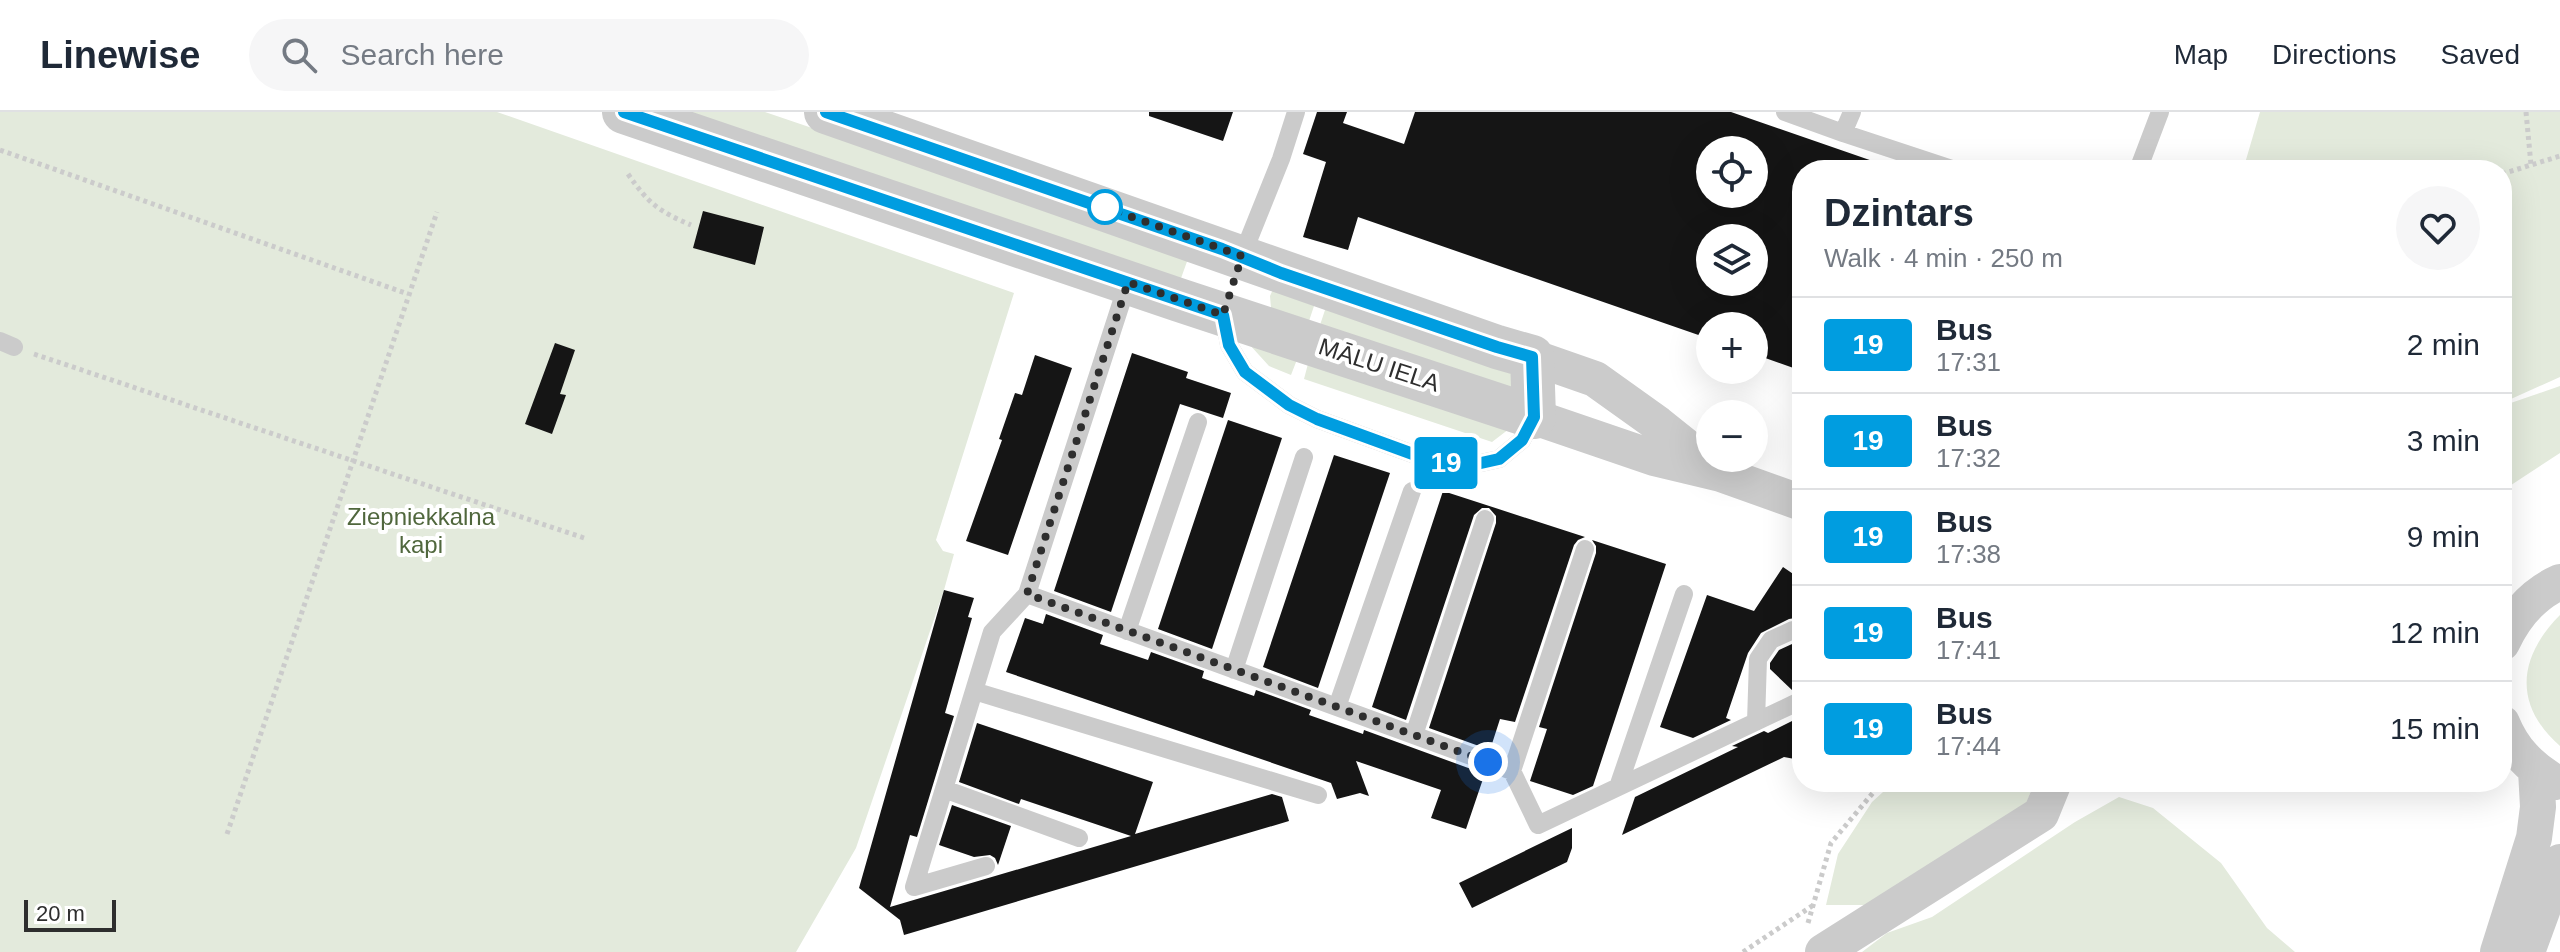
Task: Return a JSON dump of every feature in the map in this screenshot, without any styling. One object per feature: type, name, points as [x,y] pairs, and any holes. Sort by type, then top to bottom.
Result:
[{"type":"street","name":"MĀLU IELA","points":[[624,112],[1654,458],[1721,474],[1792,499]]},
{"type":"street","name":"MĀLU IELA","points":[[826,112],[1242,256],[1281,273],[1595,379],[1721,474]]},
{"type":"street","points":[[1223,315],[1242,256]]},
{"type":"street","points":[[1532,357],[1534,417]]},
{"type":"street","points":[[2512,625],[2521,610],[2548,587],[2560,582]]},
{"type":"street","points":[[2498,952],[2534,838],[2538,807],[2548,778],[2520,755],[2512,744]]},
{"type":"street","points":[[1815,940],[2041,814],[2050,792]]},
{"type":"street","points":[[2527,952],[2560,862]]},
{"type":"lane","points":[[1242,256],[1281,159],[1296,112]]},
{"type":"lane","points":[[1785,112],[1925,160]]},
{"type":"lane","points":[[1843,133],[1852,112]]},
{"type":"lane","points":[[2142,160],[2160,112]]},
{"type":"lane","points":[[986,866],[914,887],[992,632],[1027,594],[1128,282]]},
{"type":"lane","points":[[1223,315],[1229,345],[1245,372],[1289,405],[1317,419],[1421,457],[1463,467],[1499,459],[1522,440],[1534,417]]},
{"type":"lane","points":[[1127,631],[1198,422]]},
{"type":"lane","points":[[1234,670],[1304,457]]},
{"type":"lane","points":[[1337,707],[1412,491]]},
{"type":"lane","points":[[1414,735],[1485,519]]},
{"type":"lane","points":[[1585,549],[1512,771],[1538,825],[1792,705]]},
{"type":"lane","points":[[1027,594],[1512,771]]},
{"type":"lane","points":[[1618,787],[1684,594]]},
{"type":"lane","points":[[1756,722],[1758,659],[1771,640],[1792,630]]},
{"type":"lane","points":[[974,691],[1318,795]]},
{"type":"lane","points":[[944,789],[1079,838]]},
{"type":"path","points":[[2526,112],[2531,165]]},
{"type":"path","points":[[0,150],[408,294]]},
{"type":"path","points":[[2512,171],[2560,156]]},
{"type":"path","points":[[628,174],[644,197],[663,213],[691,225]]},
{"type":"path","points":[[227,834],[437,212]]},
{"type":"path","points":[[7,344],[584,538]]},
{"type":"path","points":[[1815,940],[1813,905],[1831,843],[1874,792]]},
{"type":"path","points":[[1743,952],[1813,905]]},
{"type":"green space","name":"Ziepniekkalna kapi","points":[[0,112],[497,112],[1014,293],[936,540],[943,551],[954,554],[944,590],[856,848],[796,952],[0,952]]},
{"type":"green space","points":[[677,112],[765,112],[1189,256],[1180,281]]},
{"type":"green space","points":[[2260,112],[2560,112],[2560,377],[2512,399],[2512,160],[2246,160]]},
{"type":"green space","points":[[1274,287],[1317,297],[1308,324],[1271,308],[1270,296]]},
{"type":"green space","points":[[1328,301],[1515,373],[1510,391],[1319,328]]},
{"type":"green space","points":[[1249,344],[1298,357],[1291,375],[1269,366]]},
{"type":"green space","points":[[1309,360],[1509,429],[1492,442],[1304,379]]},
{"type":"green space","points":[[2560,386],[2560,453],[2512,484],[2512,403]]},
{"type":"green space","points":[[2560,615],[2560,746],[2534,714],[2528,698],[2527,681],[2529,664],[2536,647]]},
{"type":"green space","points":[[1883,792],[2031,792],[2026,805],[1874,905],[1826,905],[1838,854],[1872,802]]},
{"type":"green space","points":[[2119,797],[2153,808],[2221,863],[2267,928],[2295,952],[1862,952],[1887,933],[1932,917],[2075,822]]},
{"type":"building","points":[[1149,112],[1233,112],[1223,141],[1149,116]]},
{"type":"building","points":[[1317,112],[1347,112],[1343,123],[1404,144],[1415,112],[1731,112],[1870,160],[1792,160],[1792,367],[1768,359],[1768,312],[1696,312],[1696,334],[1358,217],[1348,250],[1303,237],[1326,162],[1303,154]]},
{"type":"building","points":[[703,211],[764,227],[755,265],[693,248]]},
{"type":"building","points":[[555,343],[575,350],[560,394],[566,395],[552,434],[525,424]]},
{"type":"building","points":[[1132,353],[1188,372],[1186,378],[1231,393],[1223,418],[1180,404],[1111,612],[1054,591]]},
{"type":"building","points":[[1035,355],[1072,368],[1008,555],[966,541],[1002,440],[999,439],[1015,393],[1022,395]]},
{"type":"building","points":[[1228,420],[1282,438],[1212,649],[1158,629]]},
{"type":"building","points":[[1334,455],[1390,473],[1318,688],[1263,667]]},
{"type":"building","points":[[1443,491],[1585,537],[1574,545],[1515,722],[1500,719],[1490,750],[1429,728],[1496,523],[1496,516],[1489,508],[1482,508],[1474,515],[1406,720],[1372,707]]},
{"type":"building","points":[[1592,540],[1666,564],[1593,786],[1573,795],[1530,781],[1547,729],[1539,727],[1596,553]]},
{"type":"building","points":[[1783,567],[1792,573],[1792,618],[1761,633],[1748,653],[1726,718],[1731,720],[1693,738],[1660,727],[1707,595],[1754,611]]},
{"type":"building","points":[[944,590],[974,598],[968,617],[972,618],[945,713],[954,716],[917,837],[910,835],[890,907],[1131,836],[1021,799],[1019,804],[959,782],[977,723],[1153,782],[1135,834],[1272,794],[1282,797],[1289,821],[904,935],[900,920],[859,888]]},
{"type":"building","points":[[1046,614],[1103,635],[1100,644],[1148,660],[1151,652],[1204,671],[1202,678],[1254,696],[1256,690],[1311,710],[1309,715],[1363,734],[1364,730],[1482,773],[1484,776],[1466,829],[1431,818],[1441,790],[1356,761],[1369,796],[1360,793],[1337,799],[1331,783],[1006,672],[1025,618],[1043,624]]},
{"type":"building","points":[[1792,644],[1792,690],[1770,669],[1770,663],[1779,650]]},
{"type":"building","points":[[1792,721],[1792,758],[1784,757],[1622,835],[1635,797],[1738,747],[1732,746],[1764,731],[1768,733]]},
{"type":"building","points":[[952,805],[1011,826],[998,865],[990,855],[974,857],[939,845]]},
{"type":"building","points":[[1572,828],[1572,848],[1567,862],[1472,908],[1459,883]]},
{"type":"bus line","name":"19","points":[[624,112],[1223,315],[1229,345],[1245,372],[1289,405],[1317,419],[1421,457],[1463,467],[1499,459],[1522,440],[1534,417],[1532,357],[1281,273],[1242,256],[826,112]]},
{"type":"route","points":[[1105,207],[1098,205],[1242,256],[1223,315],[1128,282],[1027,594],[1488,762]]}]
